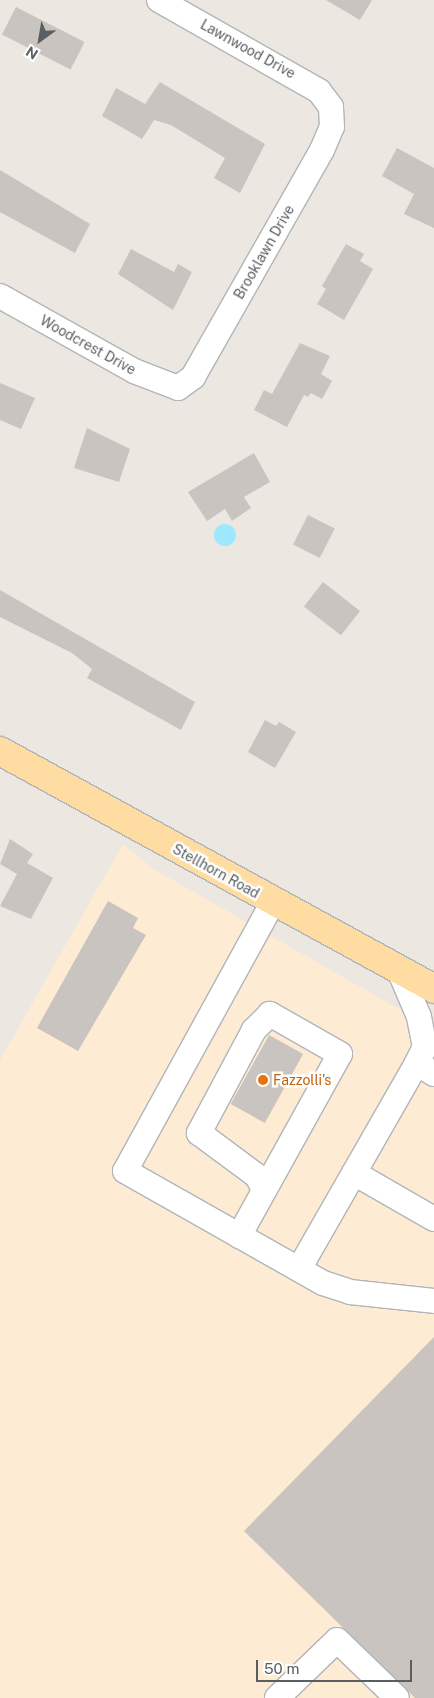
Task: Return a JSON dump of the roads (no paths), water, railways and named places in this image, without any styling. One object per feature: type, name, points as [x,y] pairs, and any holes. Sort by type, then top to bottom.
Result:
[{"type":"main road","name":"Stellhorn Road","points":[[0,751],[434,989]]},
{"type":"street","name":"Lawnwood Drive","points":[[159,0],[304,81],[331,107]]},
{"type":"street","name":"Brooklawn Drive","points":[[178,388],[193,377],[322,150],[332,127],[331,107]]},
{"type":"street","name":"Woodcrest Drive","points":[[0,296],[141,374],[178,388]]},
{"type":"street","points":[[273,902],[125,1171],[299,1269],[350,1292],[434,1301]]},
{"type":"street","points":[[299,1269],[354,1173],[427,1057],[420,1017],[399,970]]},
{"type":"street","points":[[239,1236],[340,1054],[270,1014],[254,1030],[199,1133],[257,1176],[264,1190]]},
{"type":"street","points":[[354,1173],[434,1218]]},
{"type":"street","points":[[277,1698],[337,1640],[397,1698]]},
{"type":"water","points":[[225,524],[233,527],[236,535],[233,543],[225,546],[217,543],[214,535],[217,527]]},
{"type":"place","name":"Fazzolli's","points":[[263,1080]]}]
